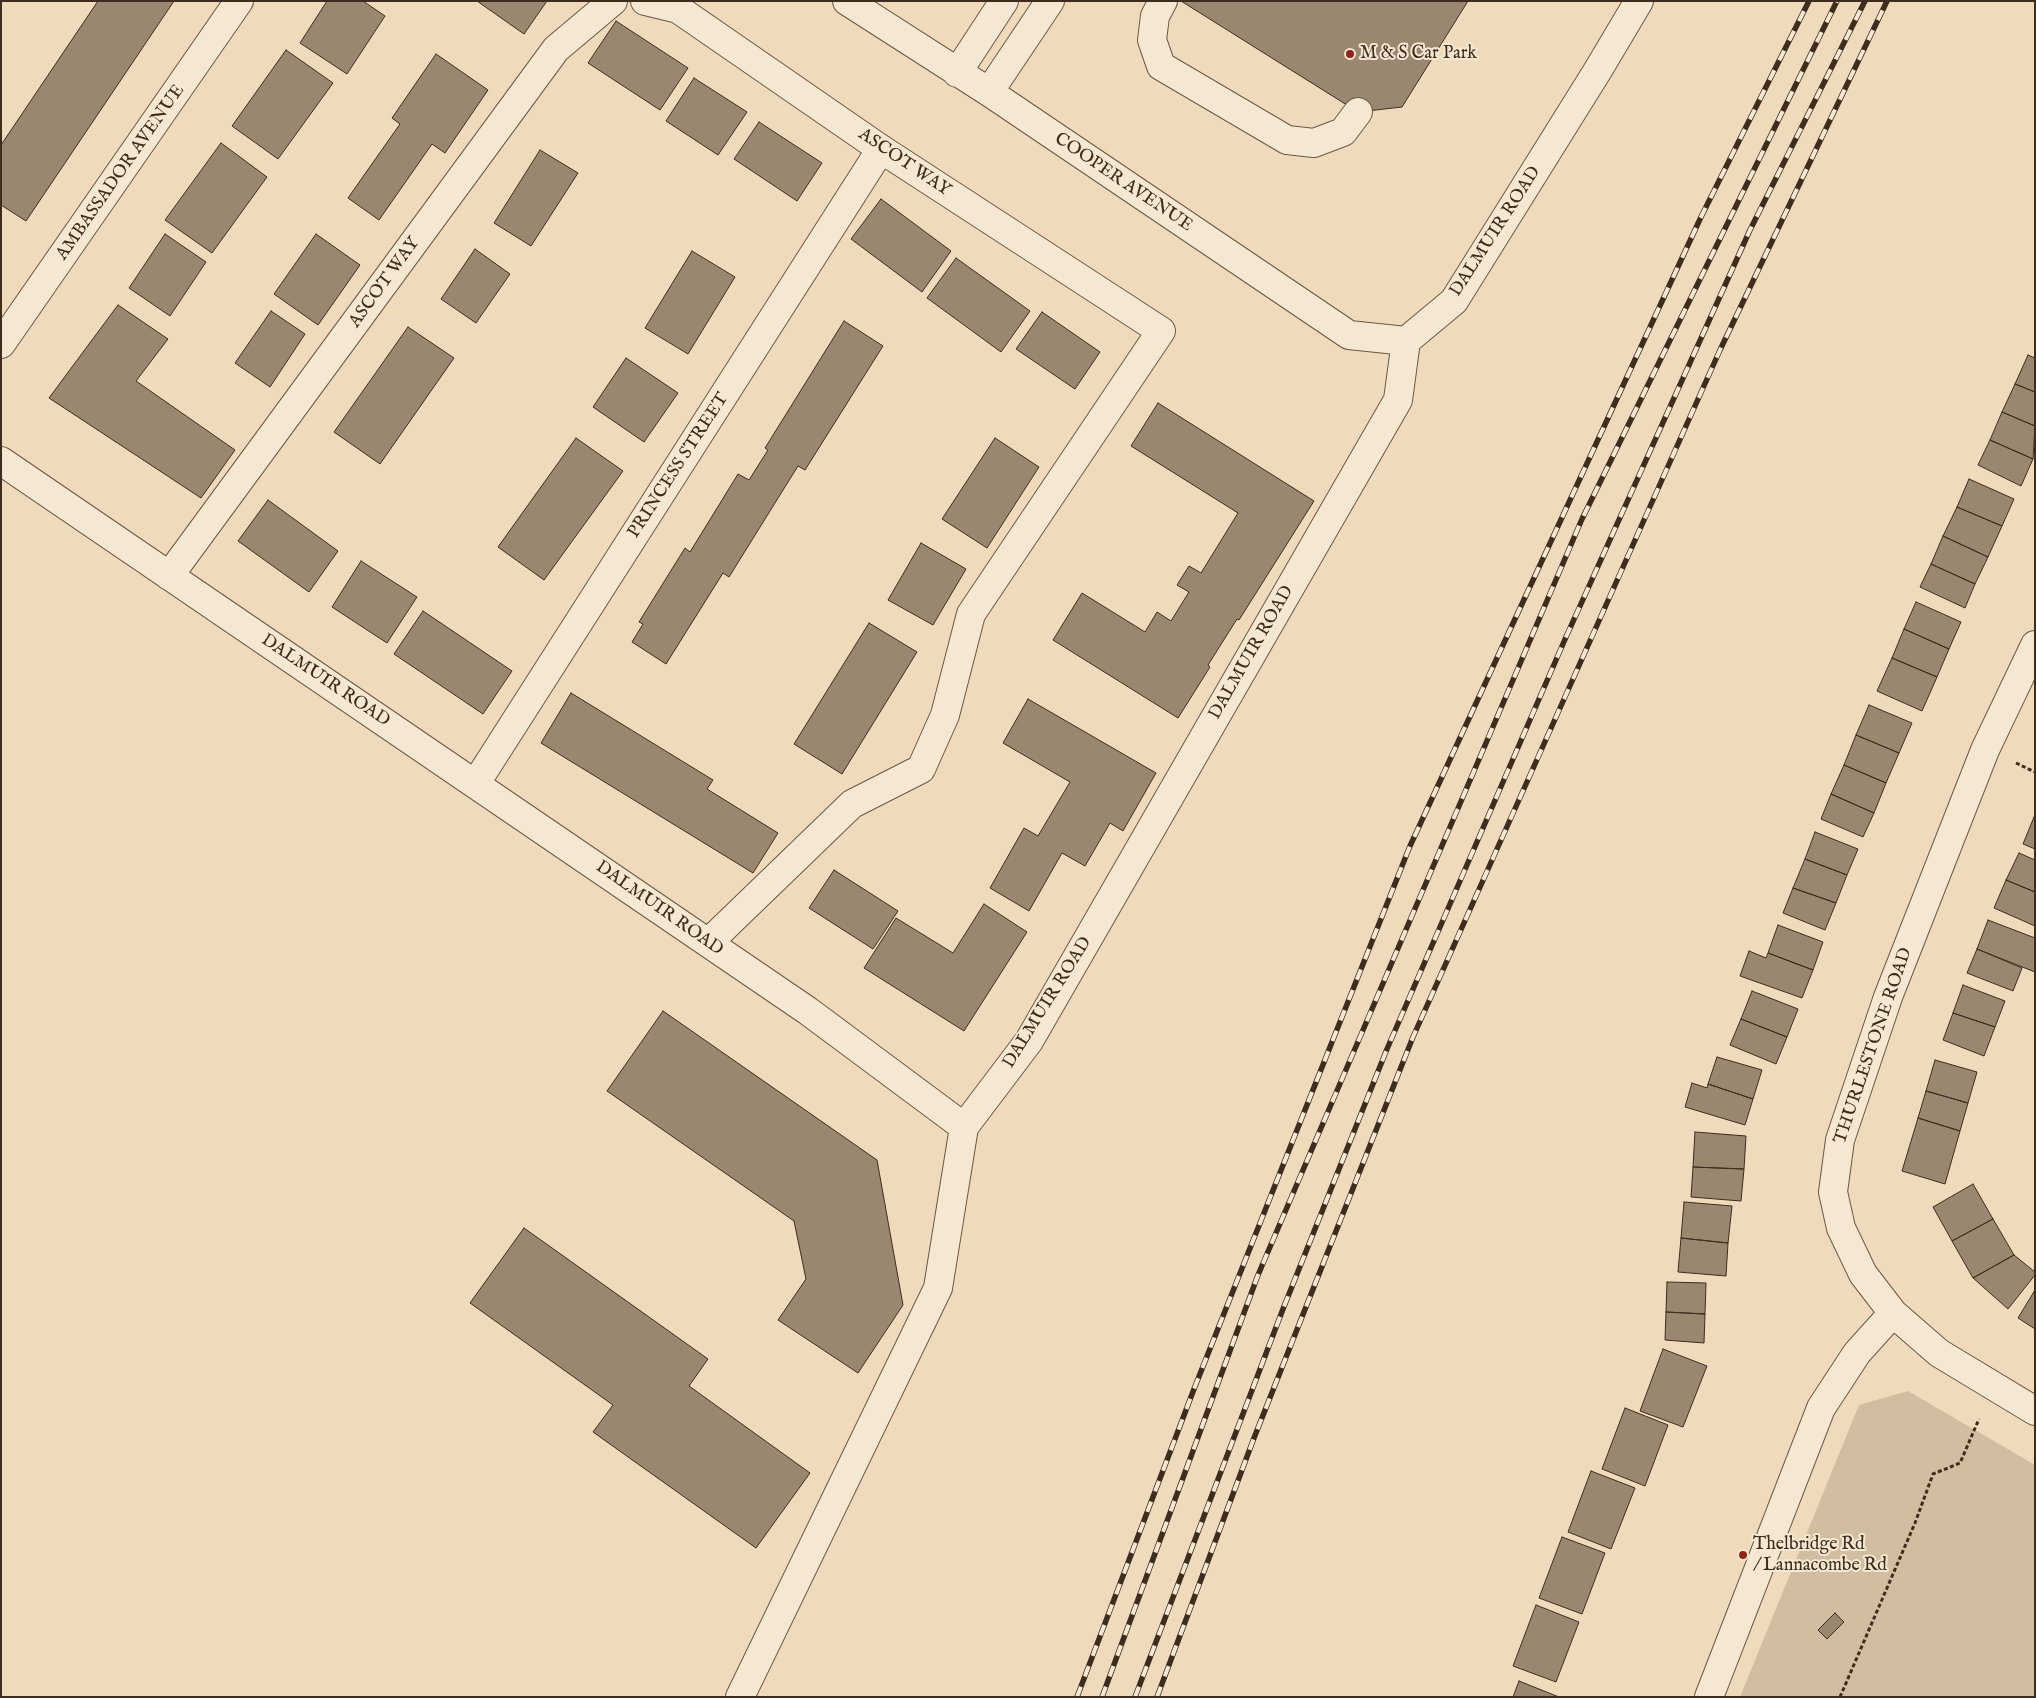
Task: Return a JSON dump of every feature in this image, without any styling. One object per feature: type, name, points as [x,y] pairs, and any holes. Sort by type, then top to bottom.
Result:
[{"type":"street","name":"AMBASSADOR AVENUE","points":[[1,344],[240,1]]},
{"type":"street","name":"ASCOT WAY","points":[[169,576],[556,49],[613,1]]},
{"type":"street","name":"ASCOT WAY","points":[[646,1],[678,9],[881,149],[1161,331],[971,614],[945,715],[921,769],[852,804],[708,943]]},
{"type":"street","name":"COOPER AVENUE","points":[[847,1],[989,92],[1349,335],[1406,341]]},
{"type":"street","points":[[957,72],[1004,1]]},
{"type":"street","points":[[989,92],[1050,1]]},
{"type":"street","points":[[1163,1],[1155,16],[1152,40],[1161,66],[1287,140],[1314,143],[1343,132],[1358,112]]},
{"type":"street","name":"DALMUIR ROAD","points":[[1,461],[808,1011],[964,1127],[1029,1040],[1398,400],[1406,341],[1454,300],[1639,1]]},
{"type":"street","name":"PRINCESS STREET","points":[[476,783],[881,149]]},
{"type":"street","name":"THURLESTONE ROAD","points":[[2035,645],[1985,750],[1888,997],[1840,1140],[1834,1192],[1841,1228],[1862,1274],[1893,1313],[1939,1353],[2035,1411]]},
{"type":"street","points":[[740,1697],[938,1288],[964,1127]]},
{"type":"street","points":[[1709,1697],[1821,1408],[1857,1353],[1893,1313]]},
{"type":"path","points":[[1840,1697],[1914,1523],[1932,1474],[1960,1463],[1976,1424],[1998,1390]]},
{"type":"shaded area","points":[[1908,1391],[2035,1465],[2035,1697],[1740,1697],[1859,1405]]},
{"type":"building","points":[[98,1],[174,1],[26,221],[1,205],[1,145]]},
{"type":"building","points":[[327,1],[363,1],[385,16],[347,74],[300,43]]},
{"type":"building","points":[[477,1],[547,1],[524,34]]},
{"type":"building","name":"M & S Car Park","points":[[1181,1],[1468,1],[1402,107],[1358,112]]},
{"type":"building","points":[[616,21],[688,68],[660,110],[588,63]]},
{"type":"building","points":[[286,50],[333,83],[278,159],[232,126]]},
{"type":"building","points":[[436,54],[488,90],[445,153],[432,144],[379,220],[348,198],[400,124],[392,118]]},
{"type":"building","points":[[694,78],[747,112],[718,155],[666,121]]},
{"type":"building","points":[[759,122],[822,163],[797,201],[734,159]]},
{"type":"building","points":[[221,143],[267,177],[212,253],[165,220]]},
{"type":"building","points":[[540,150],[578,173],[531,246],[494,223]]},
{"type":"building","points":[[881,199],[951,251],[922,292],[851,239]]},
{"type":"building","points":[[165,234],[206,262],[170,316],[129,288]]},
{"type":"building","points":[[316,234],[360,265],[318,325],[274,294]]},
{"type":"building","points":[[475,249],[510,274],[476,323],[441,299]]},
{"type":"building","points":[[692,251],[735,277],[688,354],[645,328]]},
{"type":"building","points":[[956,258],[1030,311],[1001,352],[927,298]]},
{"type":"building","points":[[118,305],[168,339],[136,381],[235,450],[201,498],[49,398]]},
{"type":"building","points":[[271,311],[305,334],[270,387],[235,363]]},
{"type":"building","points":[[1042,312],[1100,352],[1075,389],[1016,349]]},
{"type":"building","points":[[844,321],[883,346],[805,470],[798,466],[729,577],[723,573],[666,664],[632,642],[643,624],[639,622],[685,548],[690,552],[738,474],[749,480],[768,450],[765,448]]},
{"type":"building","points":[[408,327],[454,358],[380,464],[334,432]]},
{"type":"building","points":[[2028,355],[2035,358],[2035,392],[2015,384]]},
{"type":"building","points":[[626,358],[678,393],[644,442],[593,407]]},
{"type":"building","points":[[2015,384],[2035,392],[2035,426],[2002,412]]},
{"type":"building","points":[[1158,403],[1314,501],[1239,620],[1237,619],[1208,665],[1210,667],[1178,718],[1053,640],[1082,593],[1145,632],[1157,612],[1171,621],[1189,592],[1177,585],[1189,566],[1201,573],[1238,513],[1131,446]]},
{"type":"building","points":[[2002,412],[2035,426],[2033,459],[1990,440]]},
{"type":"building","points":[[576,438],[623,471],[544,580],[498,547]]},
{"type":"building","points":[[995,438],[1039,467],[987,548],[942,519]]},
{"type":"building","points":[[1990,440],[2033,459],[2021,486],[1978,465]]},
{"type":"building","points":[[1969,479],[2014,499],[2002,526],[1957,507]]},
{"type":"building","points":[[268,500],[338,551],[309,592],[238,541]]},
{"type":"building","points":[[1957,507],[2002,526],[1988,557],[1943,536]]},
{"type":"building","points":[[1943,536],[1988,557],[1975,584],[1931,564]]},
{"type":"building","points":[[921,543],[966,569],[933,625],[888,600]]},
{"type":"building","points":[[361,561],[417,597],[387,643],[332,607]]},
{"type":"building","points":[[1931,564],[1975,584],[1965,608],[1920,587]]},
{"type":"building","points":[[1916,602],[1961,622],[1949,649],[1904,629]]},
{"type":"building","points":[[423,611],[512,671],[483,714],[394,654]]},
{"type":"building","points":[[869,623],[917,652],[842,774],[794,744]]},
{"type":"building","points":[[1904,629],[1949,649],[1937,677],[1892,658]]},
{"type":"building","points":[[1892,658],[1937,677],[1922,711],[1877,691]]},
{"type":"building","points":[[571,693],[713,780],[707,789],[778,833],[753,873],[541,743]]},
{"type":"building","points":[[1028,699],[1156,773],[1123,831],[1110,823],[1085,866],[1062,853],[1029,911],[990,888],[1024,828],[1038,836],[1070,782],[1003,743]]},
{"type":"building","points":[[1869,705],[1912,723],[1899,753],[1856,735]]},
{"type":"building","points":[[1856,735],[1899,753],[1886,783],[1844,765]]},
{"type":"building","points":[[1844,765],[1886,783],[1874,813],[1831,794]]},
{"type":"building","points":[[1831,794],[1874,813],[1863,837],[1821,819]]},
{"type":"building","points":[[2035,817],[2035,849],[2023,844]]},
{"type":"building","points":[[1815,832],[1858,849],[1847,875],[1805,859]]},
{"type":"building","points":[[2019,853],[2035,860],[2035,892],[2006,880]]},
{"type":"building","points":[[1805,859],[1847,875],[1836,903],[1793,888]]},
{"type":"building","points":[[834,870],[898,911],[873,949],[809,908]]},
{"type":"building","points":[[2006,880],[2035,892],[2035,926],[1994,908]]},
{"type":"building","points":[[1793,888],[1836,903],[1825,930],[1783,913]]},
{"type":"building","points":[[984,904],[1027,932],[964,1031],[864,968],[896,918],[953,953]]},
{"type":"building","points":[[1988,920],[2035,938],[2035,972],[1977,949]]},
{"type":"building","points":[[1778,925],[1823,942],[1813,970],[1768,953]]},
{"type":"building","points":[[1977,949],[2022,968],[2013,991],[1967,973]]},
{"type":"building","points":[[1749,951],[1766,958],[1768,953],[1813,970],[1802,998],[1740,976]]},
{"type":"building","points":[[1963,985],[2005,1001],[1995,1027],[1953,1013]]},
{"type":"building","points":[[1752,991],[1798,1009],[1787,1037],[1741,1019]]},
{"type":"building","points":[[663,1011],[877,1160],[903,1305],[858,1373],[778,1320],[806,1279],[794,1221],[607,1091]]},
{"type":"building","points":[[1953,1013],[1995,1027],[1984,1056],[1943,1040]]},
{"type":"building","points":[[1741,1019],[1787,1037],[1776,1064],[1730,1045]]},
{"type":"building","points":[[1717,1057],[1762,1070],[1753,1099],[1708,1084]]},
{"type":"building","points":[[1935,1060],[1977,1072],[1968,1103],[1926,1091]]},
{"type":"building","points":[[1692,1083],[1707,1088],[1708,1084],[1753,1099],[1745,1125],[1685,1107]]},
{"type":"building","points":[[1926,1091],[1968,1103],[1960,1131],[1918,1118]]},
{"type":"building","points":[[1918,1118],[1960,1131],[1945,1184],[1902,1171]]},
{"type":"building","points":[[1695,1132],[1746,1136],[1744,1169],[1693,1167]]},
{"type":"building","points":[[1693,1167],[1744,1169],[1741,1201],[1691,1197]]},
{"type":"building","points":[[1973,1184],[1993,1219],[1952,1241],[1933,1207]]},
{"type":"building","points":[[1684,1202],[1732,1206],[1728,1243],[1681,1238]]},
{"type":"building","points":[[1993,1219],[2014,1255],[1973,1278],[1952,1241]]},
{"type":"building","points":[[524,1228],[708,1359],[689,1386],[810,1473],[756,1548],[593,1432],[613,1405],[470,1303]]},
{"type":"building","points":[[1681,1238],[1728,1243],[1726,1276],[1678,1272]]},
{"type":"building","points":[[2014,1255],[2035,1272],[2035,1275],[2008,1309],[1973,1278]]},
{"type":"building","points":[[1667,1282],[1706,1283],[1705,1314],[1666,1312]]},
{"type":"building","points":[[2035,1290],[2035,1329],[2018,1318]]},
{"type":"building","points":[[1666,1312],[1705,1314],[1704,1343],[1665,1340]]},
{"type":"building","points":[[1663,1349],[1707,1366],[1683,1427],[1640,1411]]},
{"type":"building","points":[[1625,1408],[1668,1425],[1645,1486],[1602,1469]]},
{"type":"building","points":[[1591,1471],[1635,1488],[1611,1549],[1568,1532]]},
{"type":"building","points":[[1562,1537],[1605,1553],[1582,1614],[1539,1598]]},
{"type":"building","points":[[1536,1605],[1579,1622],[1556,1682],[1513,1666]]},
{"type":"building","points":[[1835,1613],[1844,1622],[1827,1639],[1818,1630]]},
{"type":"building","points":[[1519,1681],[1559,1697],[1513,1697]]},
{"type":"railway","points":[[1077,1697],[1194,1389],[1410,846],[1701,217],[1809,1]]},
{"type":"railway","points":[[1102,1697],[1258,1275],[1582,519],[1837,1]]},
{"type":"railway","points":[[1135,1697],[1283,1309],[1387,1049],[1566,637],[1750,230],[1865,1]]},
{"type":"railway","points":[[1157,1697],[1254,1438],[1413,1037],[1720,350],[1887,1]]},
{"type":"place","name":"M & S Car Park","points":[[1350,54]]},
{"type":"place","name":"Thelbridge Rd / Lannacombe Rd","points":[[1743,1555]]}]
